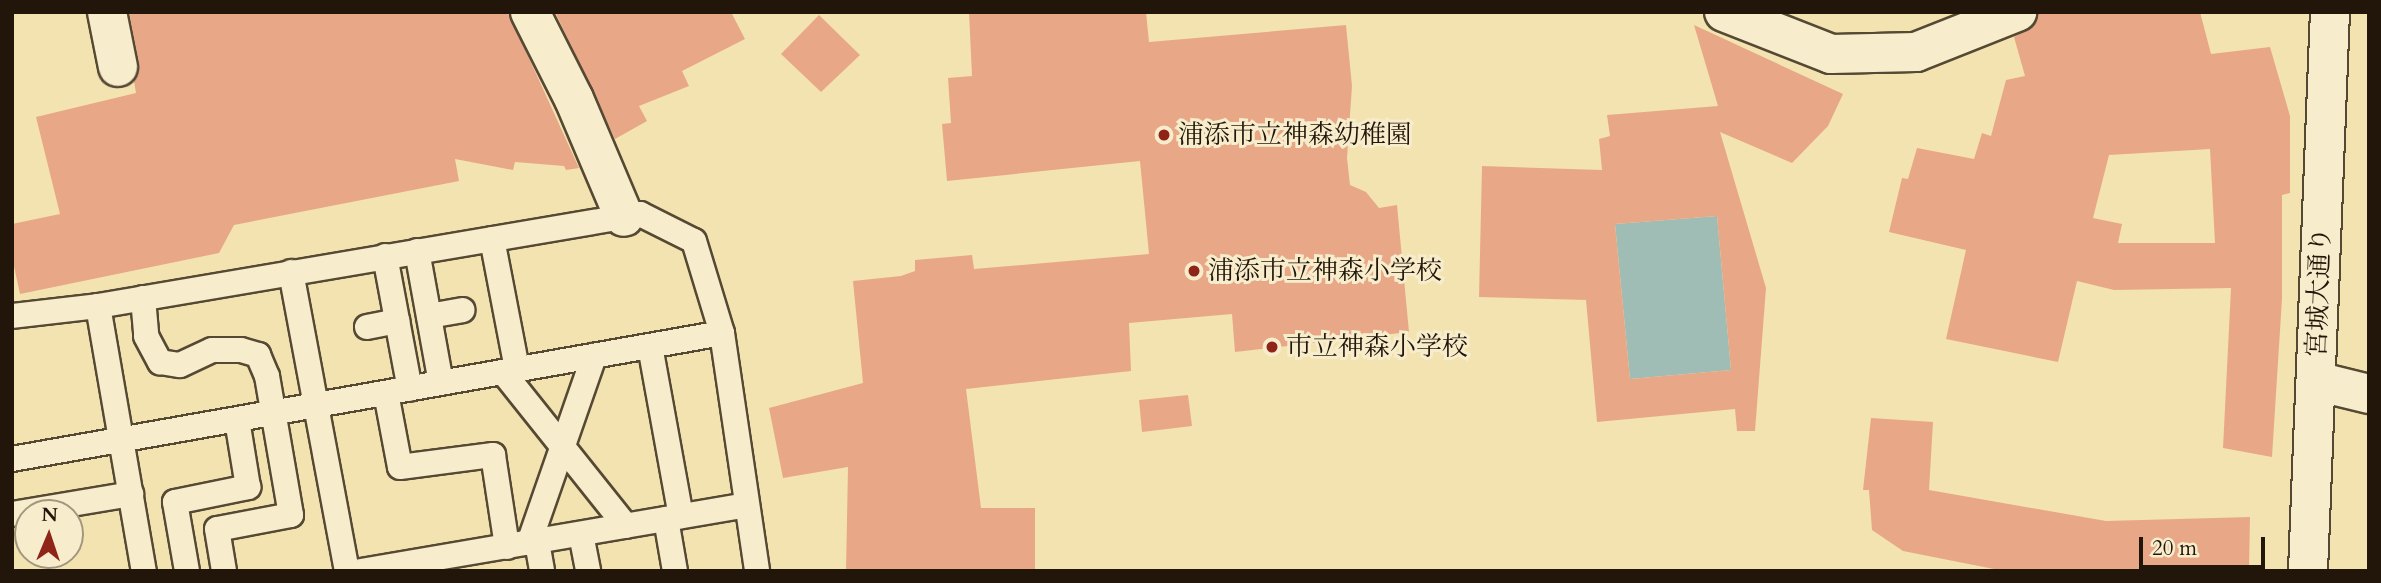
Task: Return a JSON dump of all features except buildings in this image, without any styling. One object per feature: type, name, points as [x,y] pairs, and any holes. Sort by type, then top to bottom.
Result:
[{"type":"street","points":[[107,12],[118,67]]},
{"type":"street","points":[[530,12],[574,99],[624,217]]},
{"type":"street","points":[[1724,12],[1831,54],[1916,52],[2017,12]]},
{"type":"street","name":"宮城大通り","points":[[2308,571],[2330,12]]},
{"type":"street","points":[[2316,382],[2369,394]]},
{"type":"lane","points":[[12,316],[98,306],[640,214],[694,241],[722,334],[757,571]]},
{"type":"lane","points":[[492,239],[510,371],[562,446],[626,526]]},
{"type":"lane","points":[[417,251],[441,383]]},
{"type":"lane","points":[[385,256],[410,389]]},
{"type":"lane","points":[[291,272],[347,571]]},
{"type":"lane","points":[[142,298],[146,336],[160,362],[180,365],[212,350],[258,355],[267,376],[271,413],[291,515],[217,529],[224,571]]},
{"type":"lane","points":[[98,306],[144,571]]},
{"type":"lane","points":[[429,316],[461,310]]},
{"type":"lane","points":[[367,327],[397,321]]},
{"type":"lane","points":[[12,459],[722,334]]},
{"type":"lane","points":[[650,346],[673,518],[675,571]]},
{"type":"lane","points":[[524,544],[594,356]]},
{"type":"lane","points":[[386,393],[400,467],[494,455],[524,544],[542,571]]},
{"type":"lane","points":[[187,571],[175,502],[248,487],[237,419]]},
{"type":"lane","points":[[12,514],[131,494]]},
{"type":"lane","points":[[361,571],[746,506]]},
{"type":"lane","points":[[581,534],[587,571]]},
{"type":"water","points":[[1717,216],[1731,370],[1630,379],[1615,224]]},
{"type":"place","name":"浦添市立神森幼稚園","points":[[1164,135]]},
{"type":"place","name":"浦添市立神森小学校","points":[[1194,271]]},
{"type":"place","name":"市立神森小学校","points":[[1272,347]]}]
